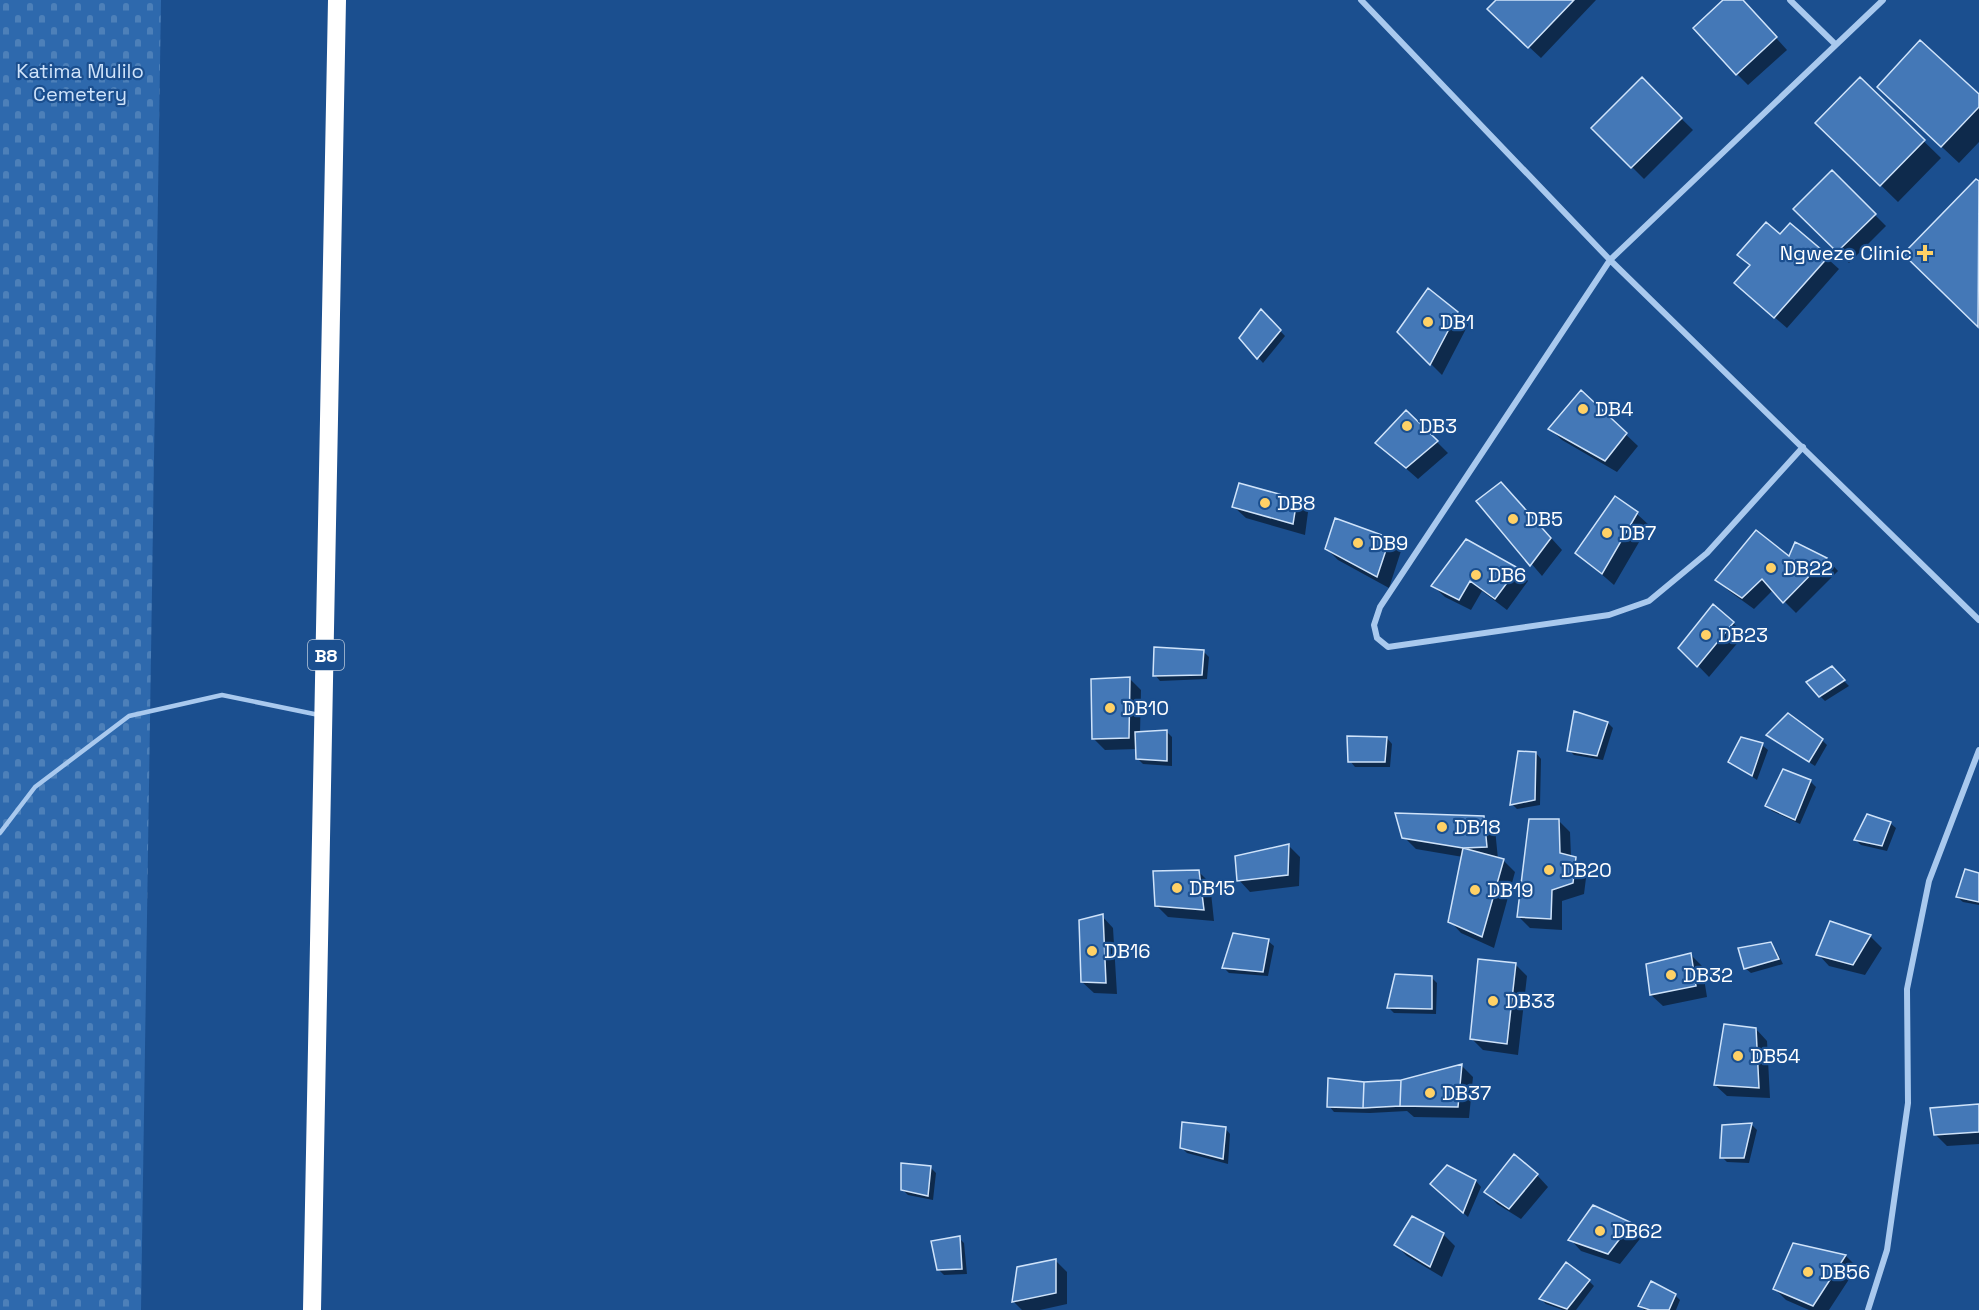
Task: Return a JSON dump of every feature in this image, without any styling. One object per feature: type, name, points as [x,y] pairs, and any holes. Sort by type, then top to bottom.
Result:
[{"type":"highway","name":"B8","points":[[312,1310],[337,0]]},
{"type":"street","points":[[1360,0],[1610,260],[1979,620]]},
{"type":"street","points":[[1790,0],[1835,44]]},
{"type":"street","points":[[1803,447],[1707,553],[1649,601],[1609,615],[1400,645],[1388,646],[1377,638],[1374,626],[1380,607],[1610,260],[1883,0]]},
{"type":"street","points":[[1868,1310],[1887,1250],[1908,1103],[1907,989],[1929,881],[1979,750]]},
{"type":"lane","points":[[0,833],[35,787],[129,716],[222,695],[325,717]]},
{"type":"green space","name":"Katima Mulilo Cemetery","points":[[0,0],[161,0],[141,1310],[0,1310]]},
{"type":"building","points":[[1496,0],[1574,0],[1528,48],[1487,9]]},
{"type":"building","points":[[1723,0],[1743,0],[1777,37],[1736,75],[1693,28]]},
{"type":"building","points":[[1920,40],[1979,94],[1979,107],[1941,147],[1877,87]]},
{"type":"building","points":[[1642,77],[1682,118],[1631,168],[1591,128]]},
{"type":"building","points":[[1860,77],[1925,140],[1880,186],[1815,123]]},
{"type":"building","points":[[1832,170],[1876,214],[1837,252],[1793,209]]},
{"type":"building","points":[[1976,179],[1979,181],[1978,327],[1903,254]]},
{"type":"building","points":[[1766,222],[1780,234],[1790,223],[1829,256],[1774,318],[1734,283],[1750,265],[1737,255]]},
{"type":"building","name":"DB1","points":[[1428,288],[1458,312],[1430,365],[1397,332]]},
{"type":"building","points":[[1261,309],[1281,330],[1257,359],[1239,338]]},
{"type":"building","name":"DB4","points":[[1581,390],[1627,433],[1605,461],[1548,429]]},
{"type":"building","name":"DB3","points":[[1406,410],[1438,441],[1406,468],[1375,443]]},
{"type":"building","name":"DB5","points":[[1501,482],[1551,538],[1530,566],[1476,501]]},
{"type":"building","name":"DB8","points":[[1239,483],[1297,499],[1293,524],[1232,507]]},
{"type":"building","name":"DB7","points":[[1615,496],[1638,512],[1602,574],[1575,553]]},
{"type":"building","name":"DB9","points":[[1335,518],[1390,538],[1377,577],[1325,549]]},
{"type":"building","name":"DB22","points":[[1756,530],[1789,556],[1795,542],[1827,558],[1783,603],[1762,579],[1742,598],[1715,580]]},
{"type":"building","name":"DB6","points":[[1466,539],[1518,568],[1495,599],[1470,581],[1459,600],[1431,586]]},
{"type":"building","name":"DB23","points":[[1713,604],[1734,622],[1697,667],[1678,648]]},
{"type":"building","points":[[1154,647],[1204,650],[1202,675],[1153,676]]},
{"type":"building","points":[[1832,666],[1845,680],[1819,697],[1806,682]]},
{"type":"building","name":"DB10","points":[[1130,677],[1129,738],[1092,739],[1091,679]]},
{"type":"building","points":[[1574,711],[1608,722],[1597,756],[1567,751]]},
{"type":"building","points":[[1788,713],[1823,739],[1809,762],[1766,735]]},
{"type":"building","points":[[1167,730],[1167,761],[1136,759],[1135,732]]},
{"type":"building","points":[[1347,736],[1387,737],[1385,762],[1348,762]]},
{"type":"building","points":[[1741,737],[1763,743],[1752,776],[1728,762]]},
{"type":"building","points":[[1518,751],[1536,752],[1535,800],[1510,805]]},
{"type":"building","points":[[1783,769],[1811,780],[1795,820],[1765,806]]},
{"type":"building","name":"DB18","points":[[1395,813],[1484,816],[1487,847],[1463,848],[1402,838]]},
{"type":"building","points":[[1867,814],[1891,822],[1882,846],[1854,840]]},
{"type":"building","name":"DB20","points":[[1529,819],[1559,819],[1560,853],[1576,857],[1573,883],[1552,890],[1551,919],[1517,917]]},
{"type":"building","points":[[1289,844],[1288,875],[1237,881],[1235,856]]},
{"type":"building","name":"DB19","points":[[1463,848],[1504,859],[1482,937],[1448,922]]},
{"type":"building","points":[[1965,869],[1979,873],[1979,902],[1956,897]]},
{"type":"building","name":"DB15","points":[[1199,870],[1204,910],[1155,906],[1153,871]]},
{"type":"building","name":"DB16","points":[[1103,914],[1106,983],[1081,982],[1079,920]]},
{"type":"building","points":[[1830,921],[1871,935],[1853,965],[1816,955]]},
{"type":"building","points":[[1233,933],[1269,939],[1263,972],[1222,968]]},
{"type":"building","points":[[1771,942],[1779,959],[1744,969],[1738,948]]},
{"type":"building","name":"DB32","points":[[1691,953],[1696,986],[1650,995],[1646,964]]},
{"type":"building","name":"DB33","points":[[1478,959],[1516,963],[1507,1044],[1470,1039]]},
{"type":"building","points":[[1395,974],[1432,976],[1432,1009],[1387,1008]]},
{"type":"building","name":"DB54","points":[[1724,1024],[1756,1028],[1759,1088],[1714,1085]]},
{"type":"building","name":"DB37","points":[[1462,1064],[1458,1107],[1400,1106],[1401,1080]]},
{"type":"building","points":[[1328,1078],[1364,1082],[1363,1108],[1327,1107]]},
{"type":"building","points":[[1401,1080],[1400,1106],[1363,1108],[1364,1082]]},
{"type":"building","points":[[1979,1104],[1979,1132],[1934,1135],[1930,1108]]},
{"type":"building","points":[[1182,1122],[1226,1127],[1223,1159],[1180,1148]]},
{"type":"building","points":[[1752,1123],[1744,1158],[1720,1158],[1722,1125]]},
{"type":"building","points":[[1514,1154],[1538,1174],[1509,1209],[1484,1192]]},
{"type":"building","points":[[901,1163],[931,1166],[928,1196],[901,1190]]},
{"type":"building","points":[[1447,1165],[1476,1180],[1463,1213],[1430,1184]]},
{"type":"building","name":"DB62","points":[[1593,1205],[1632,1223],[1608,1254],[1568,1240]]},
{"type":"building","points":[[1412,1216],[1444,1233],[1430,1267],[1394,1245]]},
{"type":"building","points":[[960,1236],[962,1269],[937,1270],[931,1241]]},
{"type":"building","name":"DB56","points":[[1793,1243],[1846,1255],[1813,1306],[1773,1289]]},
{"type":"building","points":[[1056,1259],[1056,1293],[1012,1302],[1017,1267]]},
{"type":"building","points":[[1566,1262],[1590,1280],[1567,1309],[1539,1299]]},
{"type":"building","points":[[1651,1281],[1676,1294],[1669,1310],[1650,1310],[1638,1306]]},
{"type":"place","name":"Ngweze Clinic","points":[[1925,253]]},
{"type":"place","name":"DB1","points":[[1428,322]]},
{"type":"place","name":"DB4","points":[[1583,409]]},
{"type":"place","name":"DB3","points":[[1407,426]]},
{"type":"place","name":"DB8","points":[[1265,503]]},
{"type":"place","name":"DB5","points":[[1513,519]]},
{"type":"place","name":"DB7","points":[[1607,533]]},
{"type":"place","name":"DB9","points":[[1358,543]]},
{"type":"place","name":"DB22","points":[[1771,568]]},
{"type":"place","name":"DB6","points":[[1476,575]]},
{"type":"place","name":"DB23","points":[[1706,635]]},
{"type":"place","name":"DB10","points":[[1110,708]]},
{"type":"place","name":"DB18","points":[[1442,827]]},
{"type":"place","name":"DB20","points":[[1549,870]]},
{"type":"place","name":"DB15","points":[[1177,888]]},
{"type":"place","name":"DB19","points":[[1475,890]]},
{"type":"place","name":"DB16","points":[[1092,951]]},
{"type":"place","name":"DB32","points":[[1671,975]]},
{"type":"place","name":"DB33","points":[[1493,1001]]},
{"type":"place","name":"DB54","points":[[1738,1056]]},
{"type":"place","name":"DB37","points":[[1430,1093]]},
{"type":"place","name":"DB62","points":[[1600,1231]]},
{"type":"place","name":"DB56","points":[[1808,1272]]}]
